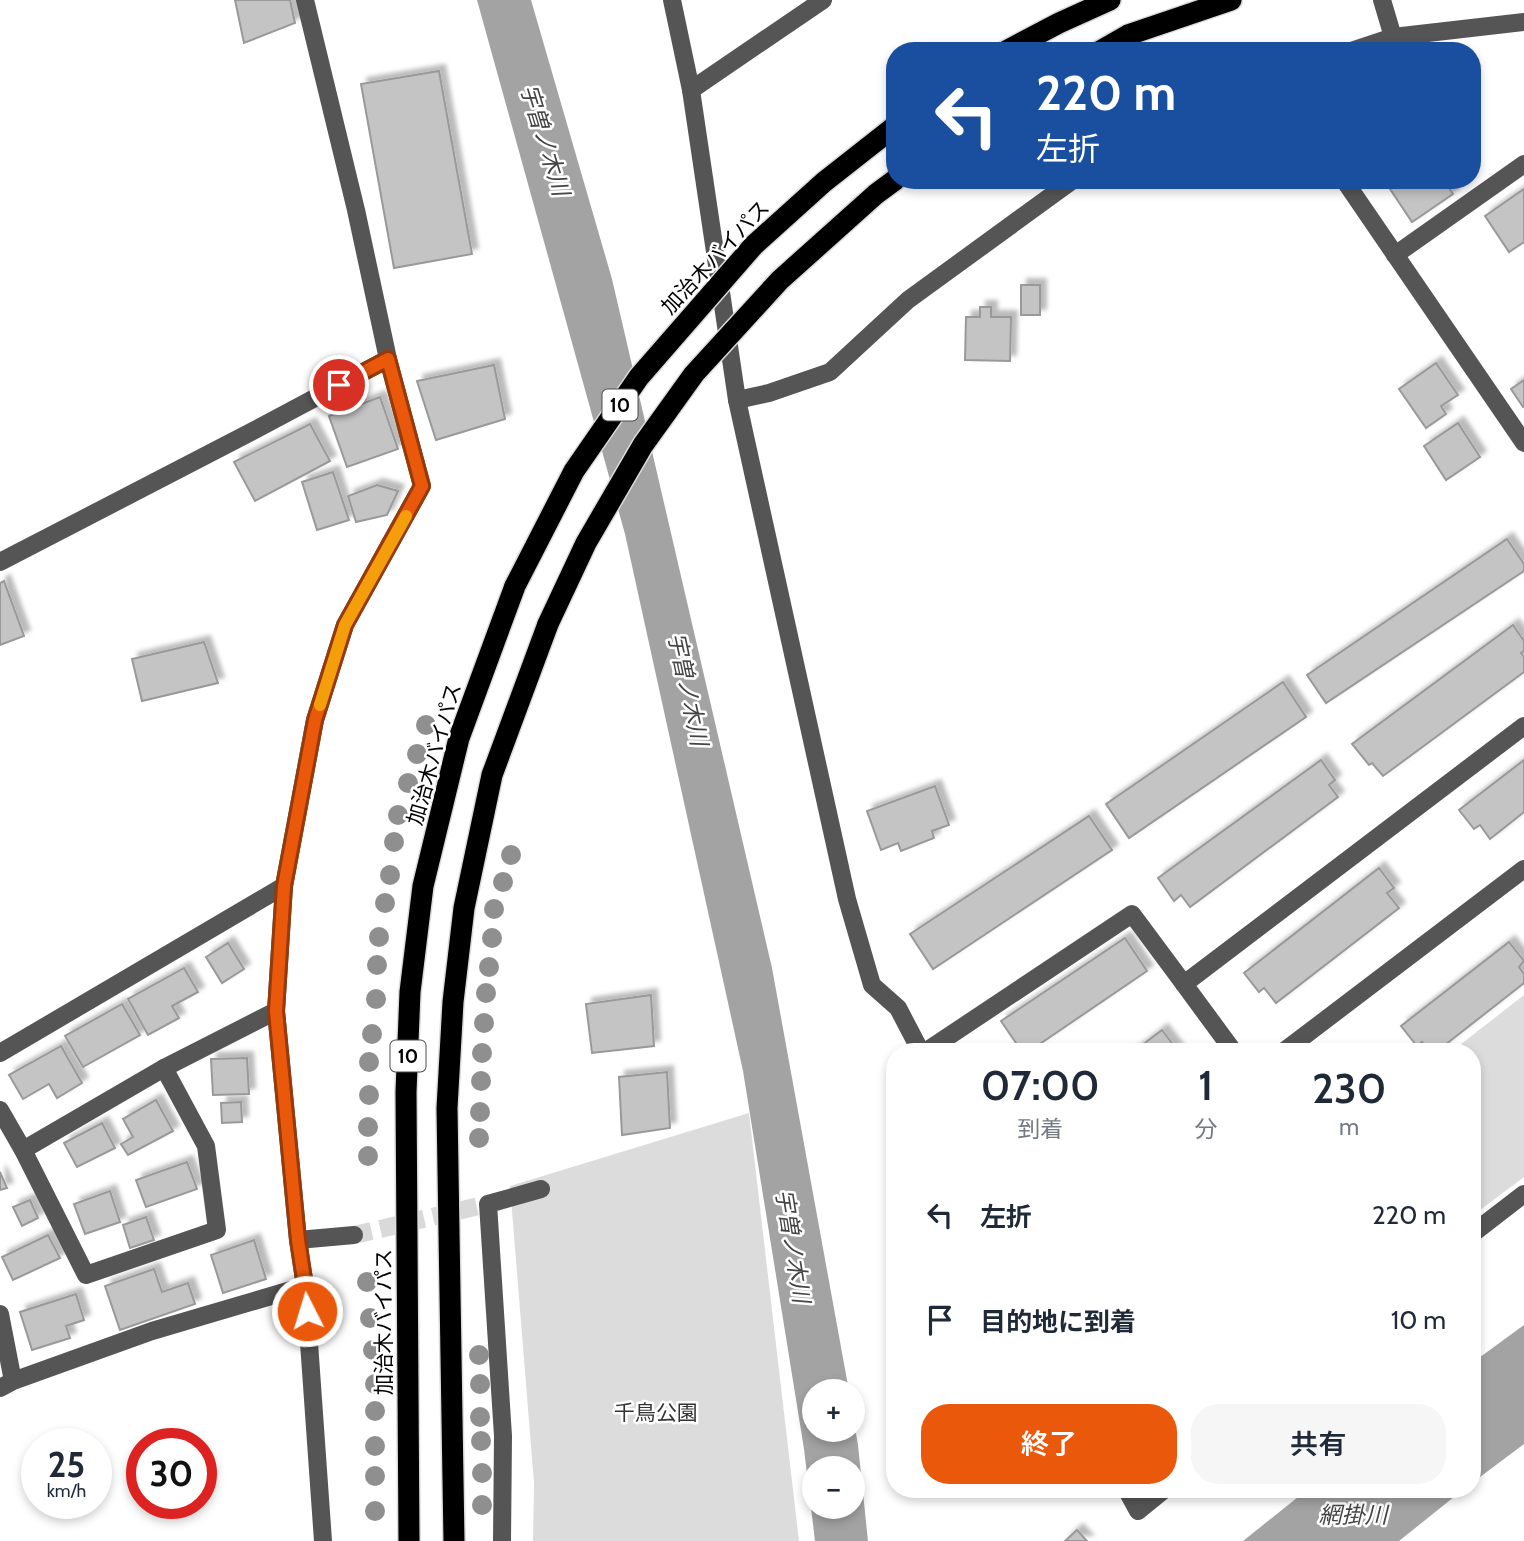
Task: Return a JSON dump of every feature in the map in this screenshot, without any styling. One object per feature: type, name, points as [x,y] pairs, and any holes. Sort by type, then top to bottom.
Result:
[{"type":"highway","points":[[1023,42],[1110,0]]},
{"type":"highway","points":[[1116,42],[1128,35],[1231,0]]},
{"type":"highway","name":"加治木バイパス","points":[[409,1541],[406,1092],[410,992],[423,886],[459,738],[515,586],[575,471],[639,377],[754,244],[824,182],[886,133]]},
{"type":"highway","name":"10","points":[[454,1541],[447,1108],[453,1002],[464,908],[492,775],[548,624],[586,543],[643,445],[694,374],[780,280],[886,187]]},
{"type":"street","points":[[305,0],[356,210],[388,359],[422,486],[345,625],[315,720],[284,886],[276,1011],[298,1240],[305,1286],[323,1541]]},
{"type":"street","points":[[672,0],[691,90],[737,400],[847,899],[872,985],[898,1008],[918,1043]]},
{"type":"street","points":[[691,90],[823,0]]},
{"type":"street","points":[[1382,0],[1394,37]]},
{"type":"street","points":[[1379,42],[1394,37],[1524,22]]},
{"type":"street","points":[[1395,255],[1524,164]]},
{"type":"street","points":[[737,400],[769,393],[831,372],[908,300],[1061,189]]},
{"type":"street","points":[[1350,189],[1524,443]]},
{"type":"street","points":[[0,562],[388,359]]},
{"type":"street","points":[[1184,984],[1524,726]]},
{"type":"street","points":[[1295,1043],[1524,869]]},
{"type":"street","points":[[0,1052],[284,886]]},
{"type":"street","points":[[937,1043],[1132,914],[1227,1043]]},
{"type":"street","points":[[23,1150],[164,1068],[276,1011]]},
{"type":"street","points":[[0,1110],[86,1275],[217,1230],[206,1146],[164,1068]]},
{"type":"street","points":[[502,1541],[503,1436],[488,1204],[541,1189]]},
{"type":"street","points":[[1481,1227],[1524,1194]]},
{"type":"street","points":[[298,1240],[354,1235]]},
{"type":"street","points":[[0,1314],[6,1385],[152,1331],[305,1286]]},
{"type":"street","points":[[1131,1498],[1138,1511],[1154,1498]]},
{"type":"green space","points":[[1524,995],[1524,1177],[1481,1209],[1481,1043],[1463,1043]]},
{"type":"green space","name":"千鳥公園","points":[[749,1113],[799,1541],[533,1541],[534,1483],[510,1186]]},
{"type":"water","name":"宇曽ノ木川","points":[[477,0],[531,0],[612,279],[772,968],[847,1379],[802,1379],[802,1437],[743,1071],[625,534]]},
{"type":"water","points":[[1524,1325],[1524,1444],[1481,1476],[1481,1356]]},
{"type":"water","points":[[803,1442],[857,1442],[859,1456],[805,1456]]},
{"type":"water","name":"網掛川","points":[[1297,1498],[1453,1498],[1399,1541],[1243,1541]]},
{"type":"water","points":[[865,1512],[868,1541],[815,1541],[812,1519],[865,1519]]},
{"type":"building","points":[[235,0],[290,0],[295,23],[244,43]]},
{"type":"building","points":[[439,71],[472,254],[394,268],[361,84]]},
{"type":"building","points":[[1390,189],[1450,189],[1453,194],[1412,222]]},
{"type":"building","points":[[1524,189],[1524,242],[1509,252],[1485,216]]},
{"type":"building","points":[[1021,285],[1040,285],[1040,315],[1021,315]]},
{"type":"building","points":[[980,307],[991,307],[991,317],[1011,317],[1010,361],[965,360],[966,317],[980,317]]},
{"type":"building","points":[[1436,363],[1458,395],[1441,406],[1446,414],[1426,428],[1399,389]]},
{"type":"building","points":[[494,365],[505,419],[436,440],[417,381]]},
{"type":"building","points":[[1524,380],[1524,406],[1523,407],[1511,389]]},
{"type":"building","points":[[380,397],[398,449],[347,467],[329,416]]},
{"type":"building","points":[[1458,423],[1480,457],[1446,480],[1424,446]]},
{"type":"building","points":[[310,424],[330,461],[255,501],[234,462]]},
{"type":"building","points":[[333,472],[349,520],[317,530],[302,482]]},
{"type":"building","points":[[377,485],[398,491],[387,515],[356,522],[348,496]]},
{"type":"building","points":[[1507,539],[1524,564],[1524,571],[1326,703],[1307,675]]},
{"type":"building","points":[[4,581],[24,636],[0,645],[0,583]]},
{"type":"building","points":[[1513,625],[1524,641],[1524,651],[1521,653],[1524,657],[1524,672],[1383,776],[1372,763],[1369,765],[1352,744]]},
{"type":"building","points":[[204,642],[218,683],[142,701],[132,659]]},
{"type":"building","points":[[1283,682],[1306,717],[1129,838],[1106,804]]},
{"type":"building","points":[[1321,760],[1335,780],[1329,785],[1338,797],[1190,907],[1181,895],[1174,901],[1158,878]]},
{"type":"building","points":[[1524,760],[1524,812],[1490,839],[1480,825],[1474,829],[1459,810]]},
{"type":"building","points":[[935,786],[949,825],[932,831],[934,838],[901,851],[898,843],[881,850],[867,811]]},
{"type":"building","points":[[1089,816],[1112,850],[933,969],[910,934]]},
{"type":"building","points":[[1379,868],[1394,888],[1387,893],[1399,908],[1276,1003],[1264,988],[1259,992],[1244,973]]},
{"type":"building","points":[[1125,938],[1147,971],[1041,1043],[1016,1043],[1001,1021]]},
{"type":"building","points":[[1509,942],[1524,961],[1519,967],[1524,974],[1524,983],[1447,1043],[1415,1043],[1401,1026]]},
{"type":"building","points":[[228,943],[244,969],[222,983],[206,957]]},
{"type":"building","points":[[184,968],[198,992],[172,1006],[179,1018],[148,1035],[128,999]]},
{"type":"building","points":[[651,995],[654,1046],[592,1053],[586,1004]]},
{"type":"building","points":[[122,1004],[140,1035],[83,1067],[65,1036]]},
{"type":"building","points":[[1162,1030],[1172,1043],[1145,1043]]},
{"type":"building","points":[[61,1046],[82,1083],[57,1098],[49,1084],[23,1099],[9,1075]]},
{"type":"building","points":[[247,1058],[249,1094],[213,1095],[211,1059]]},
{"type":"building","points":[[667,1072],[670,1128],[622,1135],[619,1077]]},
{"type":"building","points":[[156,1100],[173,1131],[128,1155],[121,1144],[133,1137],[123,1119]]},
{"type":"building","points":[[241,1102],[242,1122],[222,1123],[221,1103]]},
{"type":"building","points":[[102,1123],[115,1148],[77,1167],[64,1143]]},
{"type":"building","points":[[187,1162],[197,1189],[146,1207],[136,1180]]},
{"type":"building","points":[[0,1172],[7,1188],[0,1190]]},
{"type":"building","points":[[110,1191],[120,1222],[85,1234],[74,1204]]},
{"type":"building","points":[[30,1200],[38,1218],[22,1226],[13,1207]]},
{"type":"building","points":[[146,1217],[154,1240],[130,1248],[123,1225]]},
{"type":"building","points":[[48,1235],[60,1258],[13,1280],[2,1257]]},
{"type":"building","points":[[254,1240],[266,1279],[223,1293],[211,1255]]},
{"type":"building","points":[[154,1269],[162,1292],[188,1283],[195,1304],[120,1330],[105,1286]]},
{"type":"building","points":[[76,1294],[84,1320],[66,1326],[70,1338],[32,1350],[20,1312]]},
{"type":"building","points":[[1077,1530],[1087,1541],[1065,1541]]},
{"type":"tunnel","points":[[354,1235],[488,1204]]},
{"type":"slow traffic","points":[[320,705],[345,625],[406,516]]},
{"type":"route","points":[[307,1311],[276,1011],[284,886],[315,720],[345,625],[422,486],[388,359],[339,385]]}]
